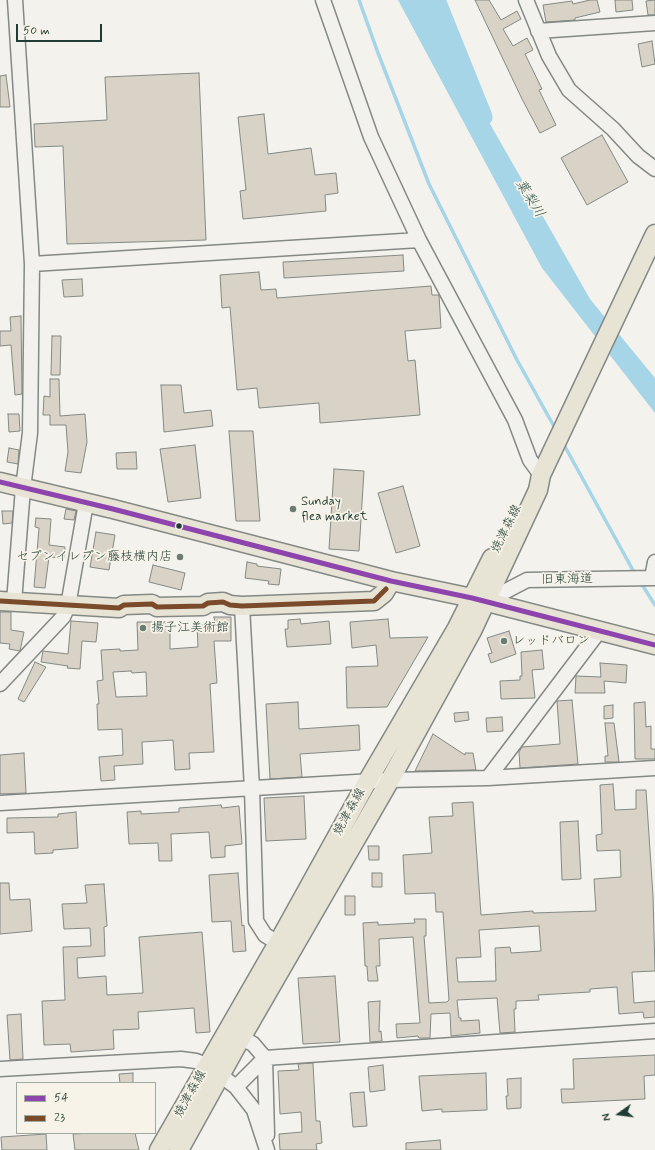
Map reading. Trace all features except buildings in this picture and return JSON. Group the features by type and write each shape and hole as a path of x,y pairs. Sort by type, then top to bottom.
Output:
{"main road":[{"name":"焼津森線","path":"179,1150 214,1070 278,943 367,782 479,600 538,490 540,475 655,234"},
{"path":"0,482 391,581 479,600 655,645"},
{"path":"7,602 119,608 124,605 152,604 157,607 203,606 208,603 223,602 230,605 242,606 374,601 384,593 391,581"},
{"name":"焼津森線","path":"159,1150 214,1070 242,1038 390,780 472,631 479,600"}],"street":[{"path":"7,602 30,433 32,264 16,0"},
{"path":"324,0 371,137 419,240 514,420 530,460 540,475"},
{"path":"526,0 549,56 569,90 613,129 638,156 655,169"},
{"path":"538,31 655,23"},
{"path":"32,264 419,240"},
{"path":"0,684 63,617 68,606 86,503"},
{"path":"651,578 655,562"},
{"name":"旧東海道","path":"479,600 527,580 651,578"},
{"path":"242,606 252,789 256,921 265,935 278,943"},
{"path":"488,778 600,630"},
{"path":"0,803 390,780 488,778 655,768"},
{"path":"236,1087 265,1058 655,1031"},
{"path":"242,1038 253,1044 265,1058 267,1150"},
{"path":"0,1069 182,1059 214,1070 236,1087 254,1110 267,1150"}],"water":[{"path":"398,0 428,0 437,31 590,299 655,378 655,413 542,268"}],"waterway":[{"path":"359,0 429,184 517,360 556,430"},
{"name":"葉梨川","path":"435,0 482,117"},
{"path":"563,443 635,574"},
{"path":"641,583 655,605"}],"transit line":[{"name":"54","path":"0,482 113,509 391,581 472,598 655,645"},
{"name":"23","path":"0,601 119,608 124,605 152,604 157,607 203,606 208,603 223,602 230,605 242,606 374,601 386,589"}],"place":[{"name":"Sunday flea market","path":"293,509"},
{"name":"セブンイレブン藤枝横内店","path":"180,557"},
{"name":"揚子江美術館","path":"143,628"},
{"name":"レッドバロン","path":"504,641"}]}
